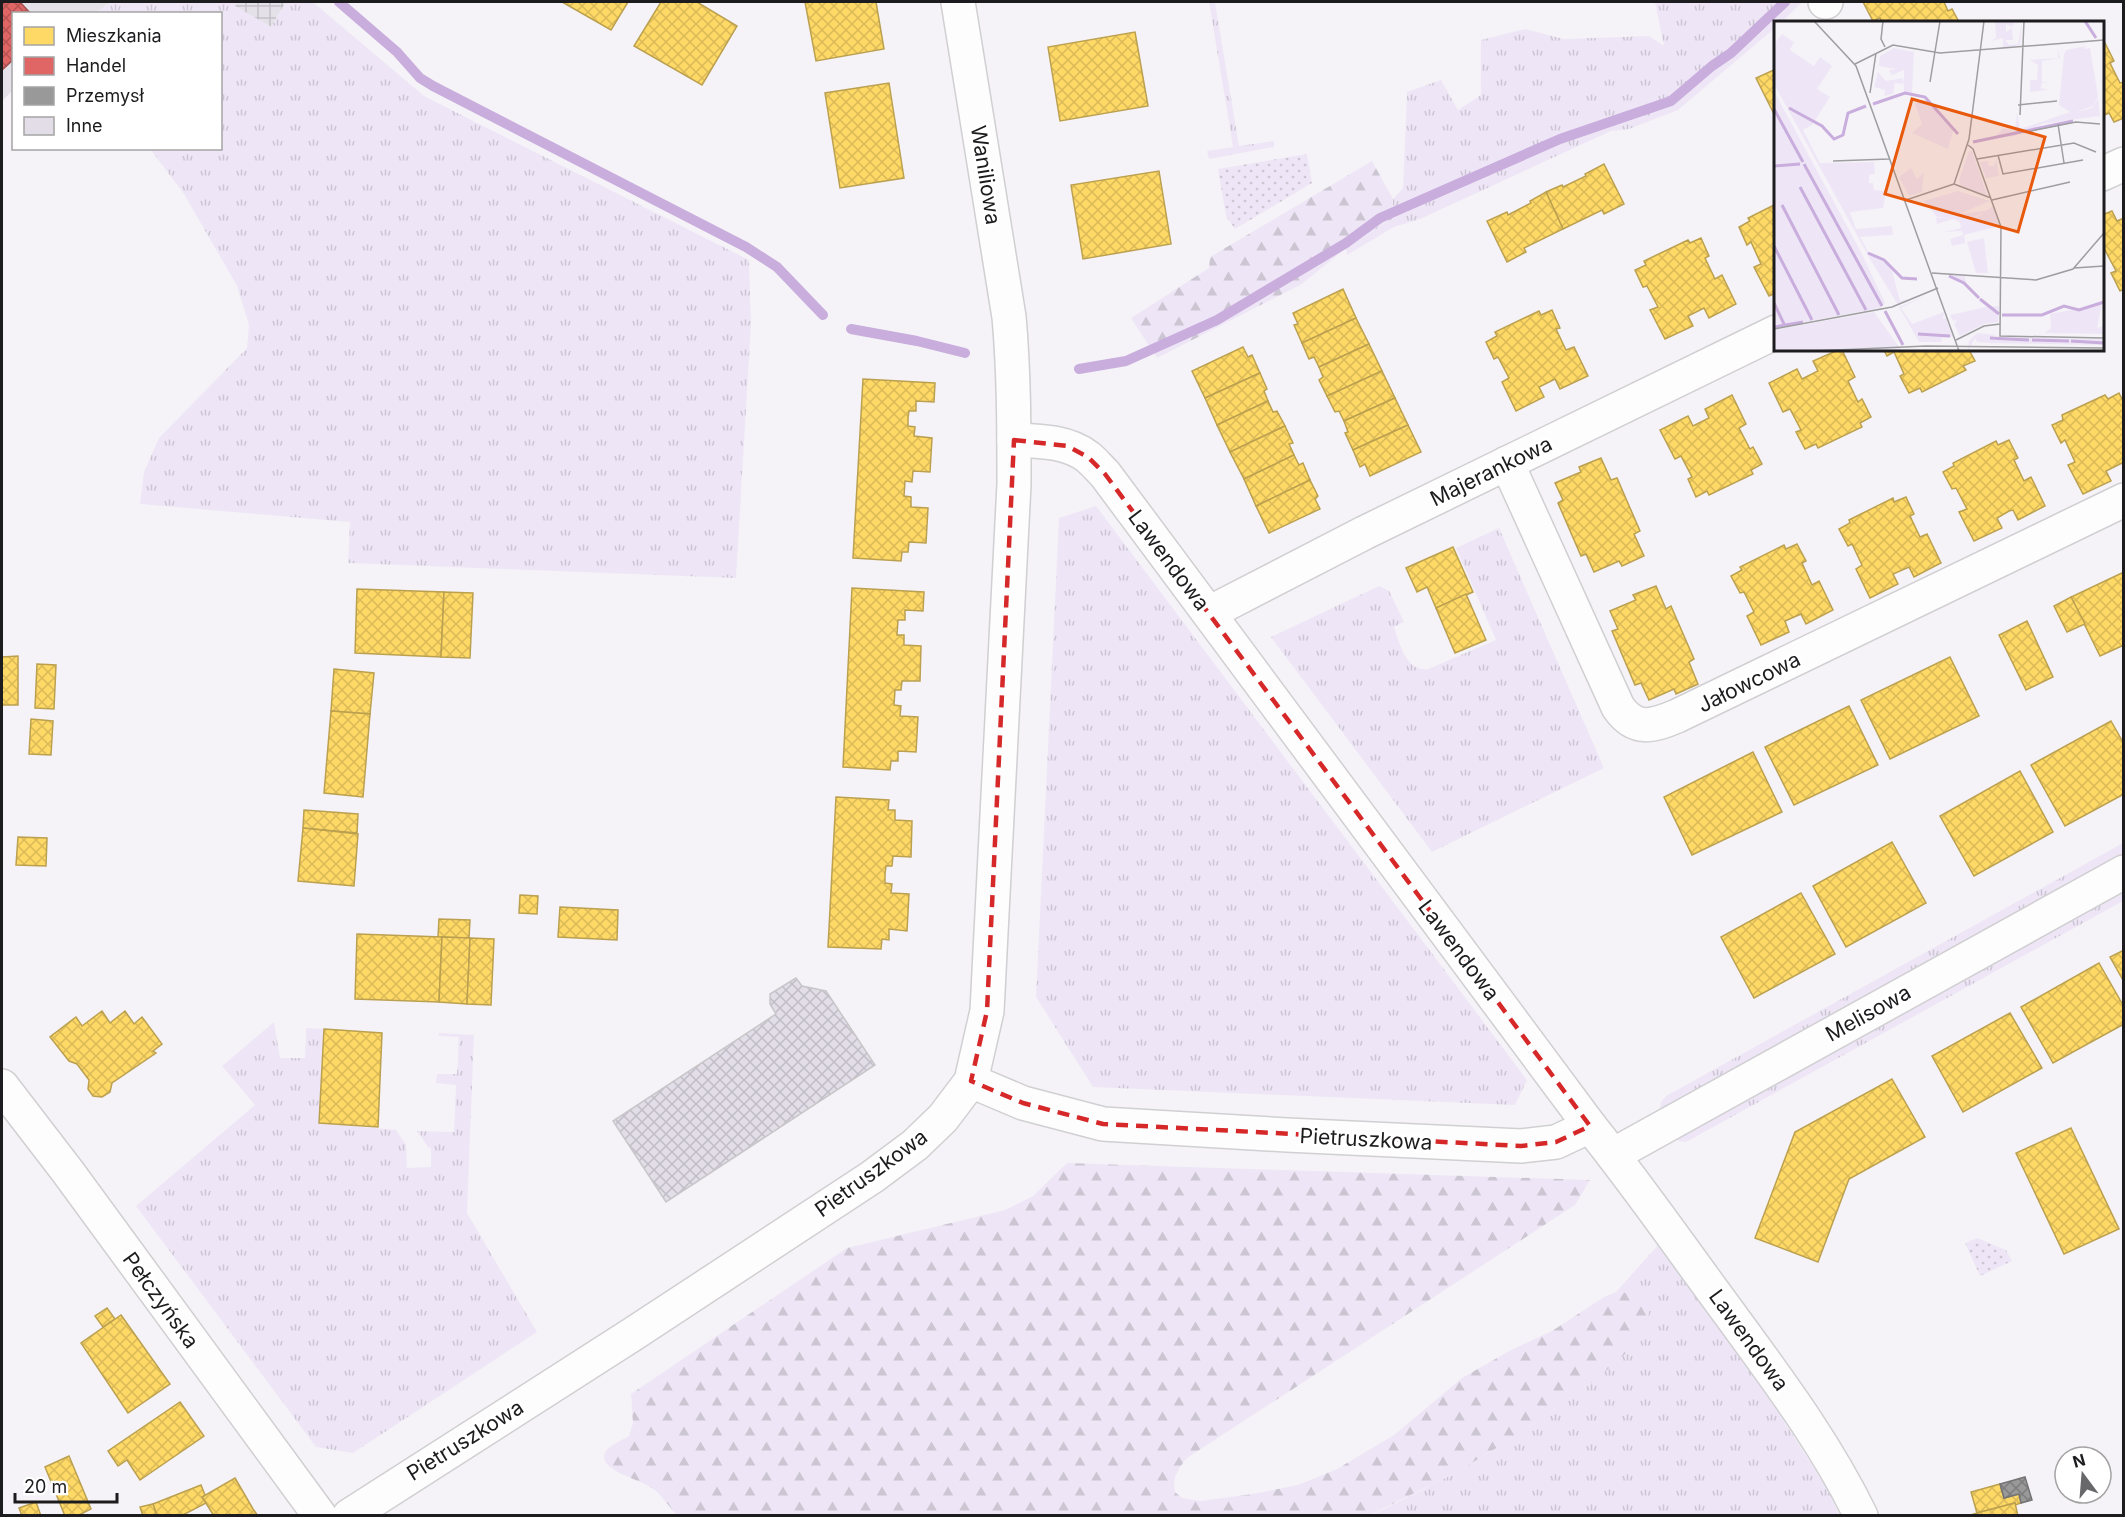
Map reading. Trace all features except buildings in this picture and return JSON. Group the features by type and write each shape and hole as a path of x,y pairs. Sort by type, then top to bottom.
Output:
{"street":[{"name":"Waniliowa","path":"958,2 1002,272 1012,349 1014,440 1014,484 987,1011 971,1081"},
{"path":"2104,174 2124,164"},
{"name":"Majerankowa","path":"1209,613 1507,463 1774,333"},
{"name":"Lawendowa","path":"1014,440 1042,441 1067,446 1088,457 1105,474 1613,1155 1797,1406 1840,1474 1861,1515"},
{"name":"Jałowcowa","path":"1507,463 1618,707 1625,718 1635,724 1645,725 1661,723 1677,716 2124,500"},
{"name":"Melisowa","path":"1613,1155 2124,872"},
{"name":"Pietruszkowa","path":"349,1515 643,1328 872,1177 929,1132 943,1118 971,1081 1023,1103 1102,1124 1521,1146 1556,1142 1590,1126"},
{"name":"Pełczyńska","path":"2,1086 68,1172 320,1515"}],"highlighted area":[{"path":"1014,440 1067,446 1088,457 1105,474 1590,1126 1556,1142 1521,1146 1103,1124 1023,1103 971,1081 987,1011"}],"shaded area":[{"path":"2,2 110,2 98,12 12,12 12,91 2,101"},
{"path":"237,2 286,2 271,27 234,6"}],"green space":[{"path":"110,2 237,2 235,6 271,27 286,2 313,2 424,96 749,260 751,324 736,578 348,563 350,522 140,504 144,472 159,438 247,348 249,325 237,286 184,194 151,150 222,150 222,12 97,12"},
{"path":"1209,2 1215,2 1239,146 1274,141 1274,147 1209,159 1207,151 1233,147"},
{"path":"1655,2 1802,2 1783,21 1774,21 1774,29 1678,110 1629,129 1611,131 1420,219 1394,227 1347,255 1346,248 1392,219 1393,199 1403,188 1407,92 1441,80 1458,110 1481,95 1481,40 1525,29 1564,39 1649,36 1664,46"},
{"path":"1307,154 1312,183 1235,229 1226,216 1218,169"},
{"path":"1372,161 1393,199 1392,219 1346,248 1302,284 1157,358 1131,318 1209,268 1210,257"},
{"path":"1096,506 1527,1080 1515,1105 1093,1087 1036,997 1059,518"},
{"path":"1499,528 1604,768 1432,852 1271,637 1379,586 1389,591 1404,622 1394,627 1405,656 1409,662 1420,669 1428,669 1496,640 1456,548"},
{"path":"2123,843 2123,854 1660,1110 1661,1102 1666,1096"},
{"path":"2123,890 2123,901 1686,1142 1674,1137"},
{"path":"274,1022 280,1058 305,1058 306,1028 324,1029 319,1123 396,1130 406,1145 407,1168 431,1167 431,1148 417,1131 454,1132 456,1085 436,1083 437,1074 457,1074 459,1037 439,1036 439,1033 474,1035 467,1213 537,1332 353,1453 316,1447 136,1206 255,1105 222,1066"},
{"path":"1067,1163 1590,1180 1575,1205 1187,1458 1178,1470 1174,1482 1175,1492 1182,1498 1200,1501 1253,1494 1298,1485 1337,1469 1394,1435 1462,1378 1511,1350 1552,1331 1604,1297 1616,1292 1628,1293 1641,1300 1649,1311 1648,1324 1635,1345 1598,1378 1521,1433 1457,1472 1370,1515 677,1515 652,1488 616,1471 605,1462 604,1456 607,1450 629,1436 633,1423 631,1394 847,1248 1005,1210 1033,1196"},
{"path":"1977,1238 2006,1250 2012,1261 1980,1276 1965,1243"},
{"path":"1659,1244 1755,1376 1828,1490 1839,1515 1370,1516 1457,1472 1521,1433 1598,1378 1628,1293 1616,1292"}],"waterway":[{"path":"339,2 397,52 420,78 746,247 777,267 823,315"},
{"path":"1079,369 1126,361 1217,320 1346,243 1380,218 1560,139 1671,101 1731,53 1785,2"},
{"path":"851,329 917,341 965,353"}]}
